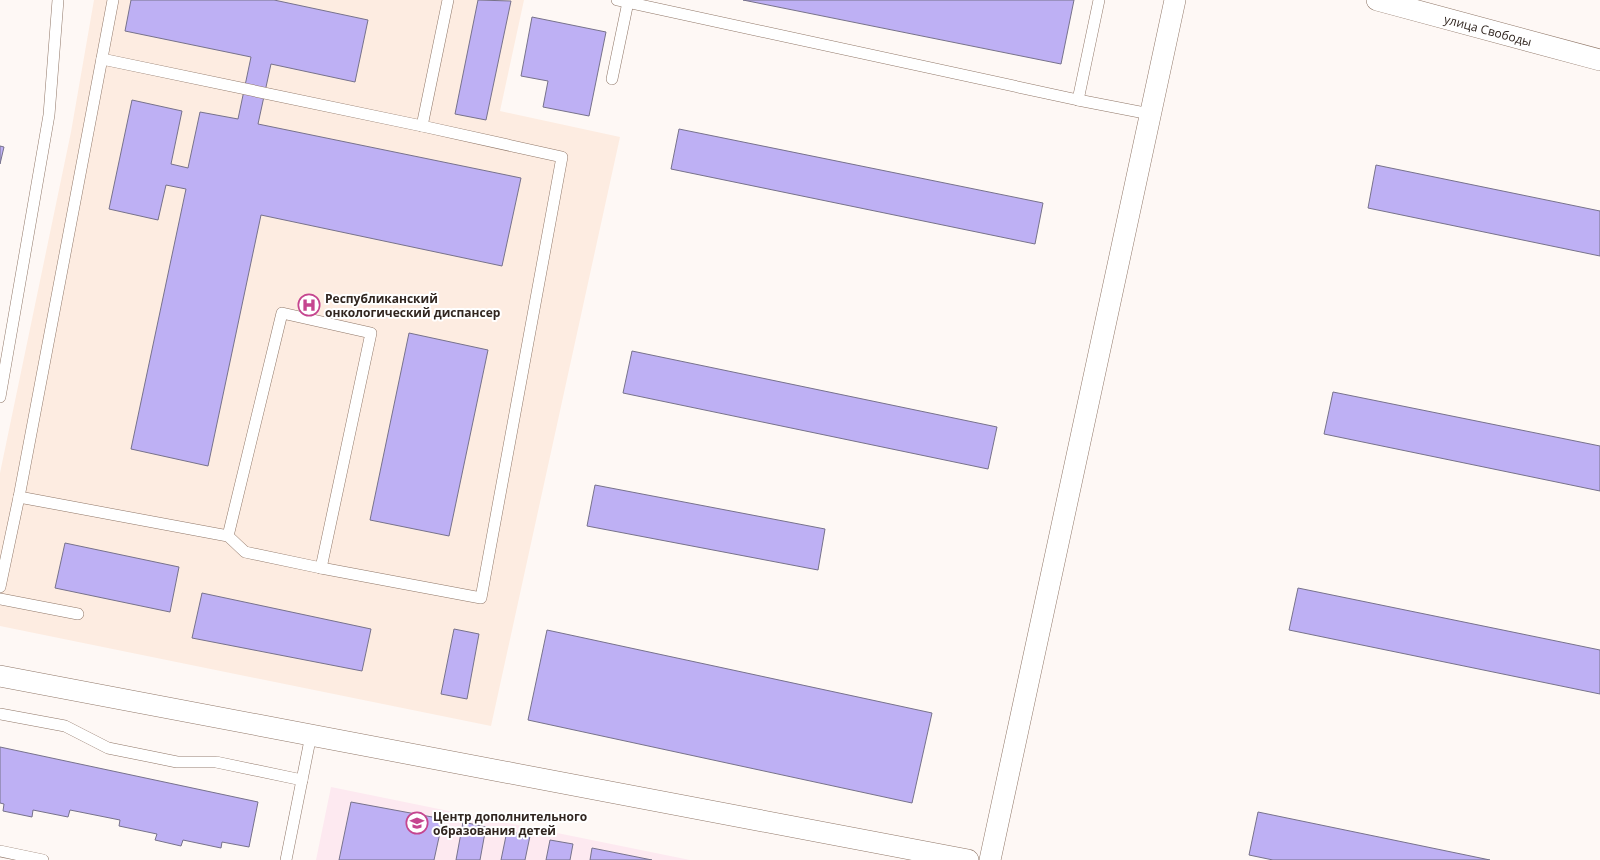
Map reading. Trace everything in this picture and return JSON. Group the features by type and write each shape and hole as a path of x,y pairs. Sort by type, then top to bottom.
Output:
{"street":[{"path":"990,860 1175,0"},
{"name":"улица Свободы","path":"1377,0 1407,4 1600,60"},
{"path":"0,676 968,860"}],"lane":[{"path":"0,397 49,115 58,0"},
{"path":"0,587 19,497 113,0"},
{"path":"422,126 448,0"},
{"path":"1078,100 1099,0"},
{"path":"612,79 622,1 1150,114"},
{"path":"19,497 228,536 245,552 481,598 562,157 102,58"},
{"path":"228,536 282,313 372,333 321,568"},
{"path":"0,599 78,614"},
{"path":"0,714 65,726 108,748 177,762 216,762 302,780"},
{"path":"286,860 311,735"},
{"path":"0,852 43,860"}],"shaded area":[{"name":"Республиканский онкологический диспансер","path":"94,0 524,0 500,111 620,137 491,726 0,626 0,473 71,132"},
{"name":"Центр дополнительного образования детей","path":"331,787 690,860 316,860"}],"building":[{"name":"Республиканский онкологический диспансер","path":"131,0 274,0 368,20 355,82 271,64 258,124 521,178 502,266 261,215 208,466 131,449 186,189 166,185 158,220 109,209 132,100 182,111 171,164 188,168 200,112 238,119 251,57 125,31"},
{"path":"478,0 511,1 486,120 455,114"},
{"path":"743,0 1074,0 1061,64"},
{"path":"532,17 606,32 589,116 543,107 548,81 521,76"},
{"path":"679,129 1043,203 1035,244 671,169"},
{"path":"0,146 4,147 0,164"},
{"path":"1376,165 1600,211 1600,256 1368,208"},
{"path":"409,333 488,350 449,536 370,520"},
{"path":"632,351 997,427 988,469 623,393"},
{"path":"1333,392 1600,446 1600,491 1324,434"},
{"path":"595,485 825,529 818,570 587,526"},
{"path":"65,543 179,567 170,612 55,588"},
{"path":"1298,588 1600,650 1600,694 1289,630"},
{"path":"202,593 371,629 362,671 192,638"},
{"path":"454,629 479,634 467,699 441,694"},
{"path":"547,630 932,713 912,803 528,720"},
{"path":"0,747 258,802 249,847 222,842 221,848 183,840 181,846 155,840 157,834 119,826 120,820 70,810 68,817 33,810 32,817 3,811 4,804 0,803"},
{"path":"351,802 443,819 434,860 339,860"},
{"path":"1258,812 1490,860 1273,860 1249,855"},
{"path":"463,822 486,827 480,860 456,860"},
{"path":"507,831 530,836 525,860 501,860"},
{"path":"550,840 573,844 570,860 546,860"},
{"path":"592,848 652,860 590,860"}],"place":[{"name":"Республиканский онкологический диспансер","path":"309,305"},
{"name":"Центр дополнительного образования детей","path":"417,823"}]}
